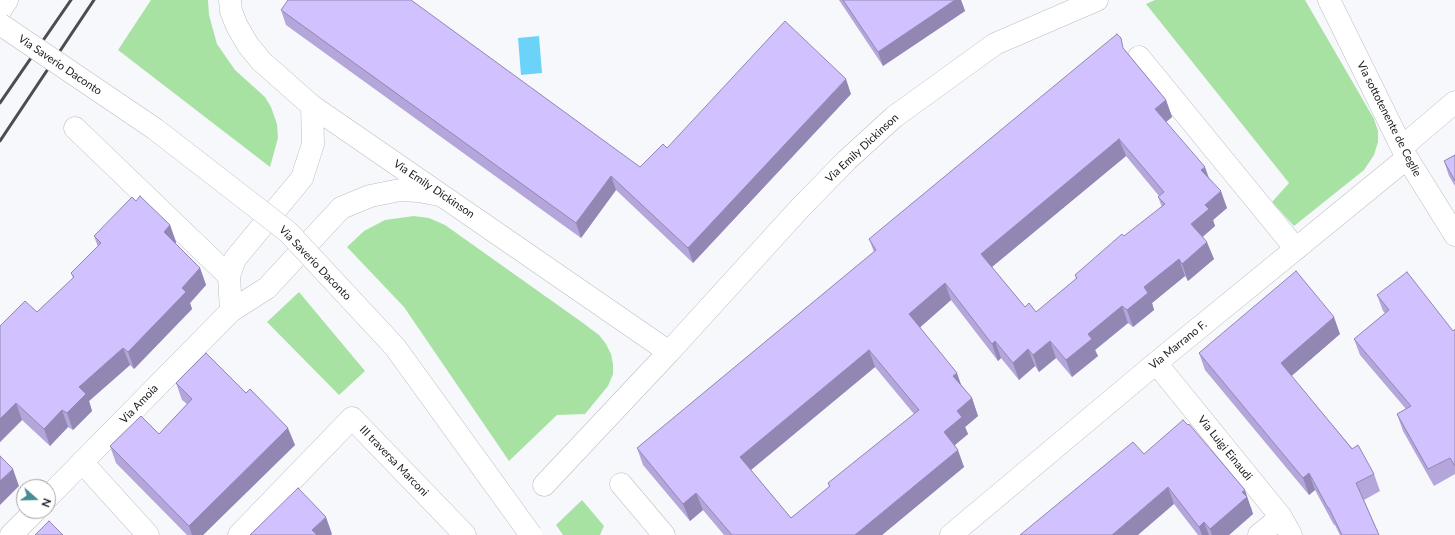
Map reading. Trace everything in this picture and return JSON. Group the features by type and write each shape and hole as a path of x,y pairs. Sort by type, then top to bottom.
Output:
{"street":[{"path":"0,11 7,0"},
{"name":"Via Emily Dickinson","path":"230,0 231,11 237,26 248,45 261,61 312,106 446,197 668,352"},
{"name":"Via Emily Dickinson","path":"544,484 801,207 847,160 894,117 995,44 1097,0"},
{"name":"Via sottotenente de Ceglie","path":"1329,0 1405,152 1455,235"},
{"name":"Via Saverio Daconto","path":"0,24 155,129 288,232 395,347 531,535"},
{"path":"1139,57 1296,248"},
{"name":"Via Marrano F.","path":"951,535 1296,248 1405,152 1455,102"},
{"path":"231,311 229,276 235,259 302,178 313,144 312,106"},
{"path":"76,128 229,276"},
{"name":"Via Amoia","path":"56,489 231,311 267,288 341,208 370,196 400,190 419,191 446,197"},
{"name":"Via Luigi Einaudi","path":"1156,363 1286,526"},
{"name":"III traversa Marconi","path":"239,535 352,418 465,535"},
{"path":"82,462 148,535"},
{"path":"621,484 664,535"},
{"path":"11,535 27,519"},
{"path":"1260,535 1286,526"}],"green space":[{"path":"151,0 208,0 209,15 217,44 235,70 265,97 271,107 277,124 278,138 270,167 118,50"},
{"path":"1155,0 1305,0 1374,119 1378,131 1378,142 1374,155 1364,170 1294,226 1272,202 1289,183 1146,4"},
{"path":"414,216 429,218 445,225 599,335 611,354 613,374 608,386 585,414 557,415 509,461 404,307 347,247 364,231 385,220"},
{"path":"299,292 365,371 339,395 267,322"},
{"path":"582,500 604,526 600,535 563,535 556,525"}],"water":[{"path":"539,36 542,73 521,75 518,38"}],"building":[{"path":"288,0 411,0 640,167 663,144 667,148 785,21 846,79 688,248 611,176 576,223 281,10"},
{"path":"843,0 955,0 878,52"},
{"path":"1117,34 1121,38 1123,48 1166,100 1155,109 1205,167 1201,170 1221,191 1205,205 1209,209 1191,224 1207,242 1182,264 1179,259 1144,287 1148,293 1127,310 1122,306 1088,334 1092,339 1066,360 1050,341 1033,355 1028,349 1013,363 995,341 992,344 945,283 909,314 957,373 953,376 972,398 957,411 962,417 944,432 958,450 855,535 732,535 696,493 683,504 637,448 876,250 869,239","holes":["1119,139 1164,192 1158,197 1165,204 1124,236 1122,234 1075,275 1077,278 1036,312 1029,303 1025,307 981,254","869,350 919,410 828,483 830,486 791,518 740,457"]},
{"path":"1455,155 1455,181 1444,161"},
{"path":"140,196 170,225 164,232 200,268 182,288 186,292 128,352 123,348 79,387 86,394 67,413 62,410 44,429 16,403 0,419 0,326 25,301 37,312 74,277 71,273 101,243 94,236 132,197 136,201"},
{"path":"1296,271 1334,317 1281,363 1352,449 1358,445 1374,474 1356,483 1379,535 1342,535 1329,508 1309,473 1303,478 1199,353"},
{"path":"1407,272 1453,331 1455,329 1455,466 1450,458 1428,469 1397,414 1411,406 1354,339 1389,310 1377,295"},
{"path":"206,353 246,393 250,389 288,428 189,526 110,446 141,416 159,434 192,399 176,383"},
{"path":"1183,420 1188,425 1189,424 1245,490 1242,492 1247,497 1210,529 1204,522 1199,527 1168,487 1112,535 1020,535 1133,442 1144,454"},
{"path":"0,456 13,469 0,481"},
{"path":"298,488 326,517 312,530 317,535 250,535"},
{"path":"49,521 63,535 35,535"}],"railway":[{"path":"0,103 71,0"},
{"path":"0,141 94,0"}]}
